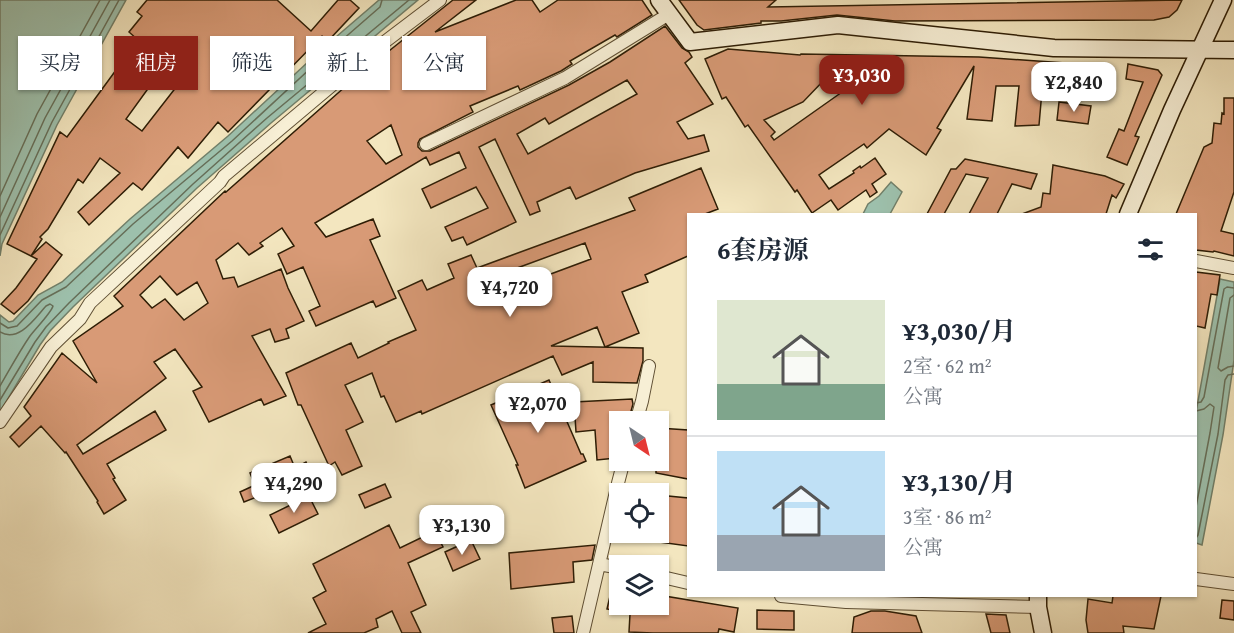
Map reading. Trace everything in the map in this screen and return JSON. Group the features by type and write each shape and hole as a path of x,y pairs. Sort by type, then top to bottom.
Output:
{"street":[{"path":"0,422 51,347 80,319 90,303 224,176 374,50 440,0"},
{"path":"659,0 690,42 838,25 1054,48 1234,50"},
{"path":"1128,213 1223,0"},
{"path":"426,144 566,78 669,14"},
{"path":"1197,261 1234,268"},
{"path":"639,411 649,366"},
{"path":"583,633 621,471"},
{"path":"599,564 609,566"},
{"path":"669,579 687,583"},
{"path":"1197,579 1234,584"},
{"path":"792,597 846,602 1038,601 1044,633"}],"water":[{"path":"0,0 126,0 102,43 102,36 18,36 18,90 76,90 57,125 2,244 0,256"},
{"path":"379,0 418,0 375,36 337,36"},
{"path":"306,64 306,90 310,90 197,188 73,307 40,345 0,412 0,315 9,322 13,321 38,295 62,282 130,219 228,136 278,90 294,90 294,75"},
{"path":"891,182 902,192 891,213 864,213 868,204 879,196"},
{"path":"1220,279 1234,282 1234,360 1223,435 1202,545 1197,543 1197,406"}],"building":[{"path":"147,0 277,0 311,31 338,0 350,0 359,8 333,36 306,36 306,52 294,65 294,36 210,36 210,90 269,90 228,132 218,122 188,158 178,147 142,190 133,183 89,225 78,212 120,173 100,158 83,183 78,179 48,229 40,237 42,239 31,256 7,244 60,132 67,137 114,73 114,90 147,90 126,119 142,131 174,90 198,90 198,36 134,36 129,32 142,16 137,12"},
{"path":"453,0 476,0 435,32 516,0 532,0 540,12 558,0 642,0 652,15 617,37 615,35 570,61 572,64 561,71 520,90 518,86 470,106 473,112 420,139 418,147 422,151 430,151 569,85 610,62 665,26 682,48 689,52 692,57 685,63 713,104 677,122 688,139 704,135 709,151 635,173 576,199 570,187 537,202 540,211 530,215 495,139 479,147 516,222 467,245 463,237 452,241 445,227 488,208 476,187 431,208 422,189 466,168 459,152 430,165 426,157 315,223 326,237 373,219 380,236 370,240 396,298 376,307 373,301 316,326 309,311 320,306 303,267 287,274 278,254 294,246 282,228 260,243 263,246 249,255 238,243 216,260 223,279 234,277 238,287 281,269 304,321 286,329 289,338 275,342 270,329 252,336 286,396 264,405 261,399 209,422 193,391 202,387 175,349 154,362 166,378 77,445 83,454 155,411 166,430 107,464 126,500 104,514 66,452 41,426 19,447 10,437 31,416 24,407 62,353 97,383 73,341 123,306 114,296 226,192 341,90 390,90 390,50 402,41 402,90 486,90 486,36 408,36","holes":["627,80 637,94 528,154 517,134 545,118 549,124","391,125 402,155 386,164 367,141","160,276 177,295 197,282 208,303 184,320 165,299 152,308 140,295"]},
{"path":"679,0 776,0 768,7 1182,0 1177,10 1169,17 1154,20 895,21 837,15 761,21 761,23 704,30 697,25"},
{"path":"728,49 800,55 979,57 1065,63 1061,91 1042,91 1039,125 1015,126 1019,86 996,86 992,121 967,119 974,66 937,128 941,130 926,155 889,129 867,148 864,144 819,175 829,189 875,158 886,174 872,184 877,192 870,197 866,190 838,210 831,200 812,213 748,125 745,127 726,97 722,99 705,59","holes":["869,73 774,140 771,136 775,132 764,120 803,102 827,77"]},
{"path":"1128,64 1158,70 1162,75 1135,136 1139,137 1127,165 1107,157 1119,129 1124,131 1143,82 1126,79"},
{"path":"1224,98 1234,98 1234,192 1221,231 1234,234 1234,256 1197,250 1197,213 1176,213 1204,147 1212,143 1214,123 1221,124 1222,113 1224,114"},
{"path":"1059,102 1091,106 1088,124 1057,120"},
{"path":"965,159 1037,174 1031,189 1012,184 998,213 970,213 988,178 966,174 945,213 928,213 951,169 956,169"},
{"path":"1053,165 1105,176 1124,184 1116,198 1112,195 1106,213 1025,213 1041,207 1043,193 1050,194"},
{"path":"701,168 718,209 708,213 687,213 687,256 645,275 648,282 622,292 639,333 605,347 597,327 551,346 643,348 643,361 637,383 593,382 593,362 562,375 553,356 422,414 421,411 396,422 384,396 381,397 372,373 345,385 363,422 346,430 362,466 342,475 335,462 329,466 301,405 298,405 286,373 351,343 358,358 416,330 398,291 422,280 427,290 454,278 448,264 471,255 477,268 635,210 629,198","holes":["585,243 591,259 489,297 482,281"]},
{"path":"46,242 62,255 28,301 14,314 1,304 37,259 31,256"},
{"path":"1197,272 1220,275 1217,295 1211,294 1205,328 1197,326"},
{"path":"549,380 586,461 525,488 516,465 518,465 491,405"},
{"path":"632,399 631,411 609,411 609,459 597,460 595,430 576,432 574,402"},
{"path":"669,429 687,430 687,479 656,473 656,471 669,471"},
{"path":"290,456 295,468 306,462 310,471 299,476 296,470 256,488 250,473"},
{"path":"385,484 391,497 365,508 359,495"},
{"path":"255,485 259,496 244,502 240,492"},
{"path":"309,496 318,514 279,533 270,515"},
{"path":"669,496 687,498 687,546 666,543 669,543"},
{"path":"389,525 400,548 435,531 443,547 408,563 426,605 411,612 421,633 402,633 392,611 376,619 378,627 364,633 308,633 326,624 313,598 326,591 313,564"},
{"path":"471,540 480,559 453,571 445,552"},
{"path":"595,545 592,560 573,562 574,582 511,589 509,553"},
{"path":"669,597 738,608 734,632 719,629 718,633 629,632 630,615 669,615"},
{"path":"1113,597 1161,597 1154,629 1123,626 1124,633 1088,633 1086,620 1088,599 1112,603"},
{"path":"1222,600 1234,601 1234,620 1220,618"},
{"path":"757,610 794,611 794,630 757,629"},
{"path":"871,611 916,616 922,633 852,633 854,617"},
{"path":"986,614 1006,615 1010,633 991,633"},
{"path":"572,616 574,633 554,633 552,618"}]}
